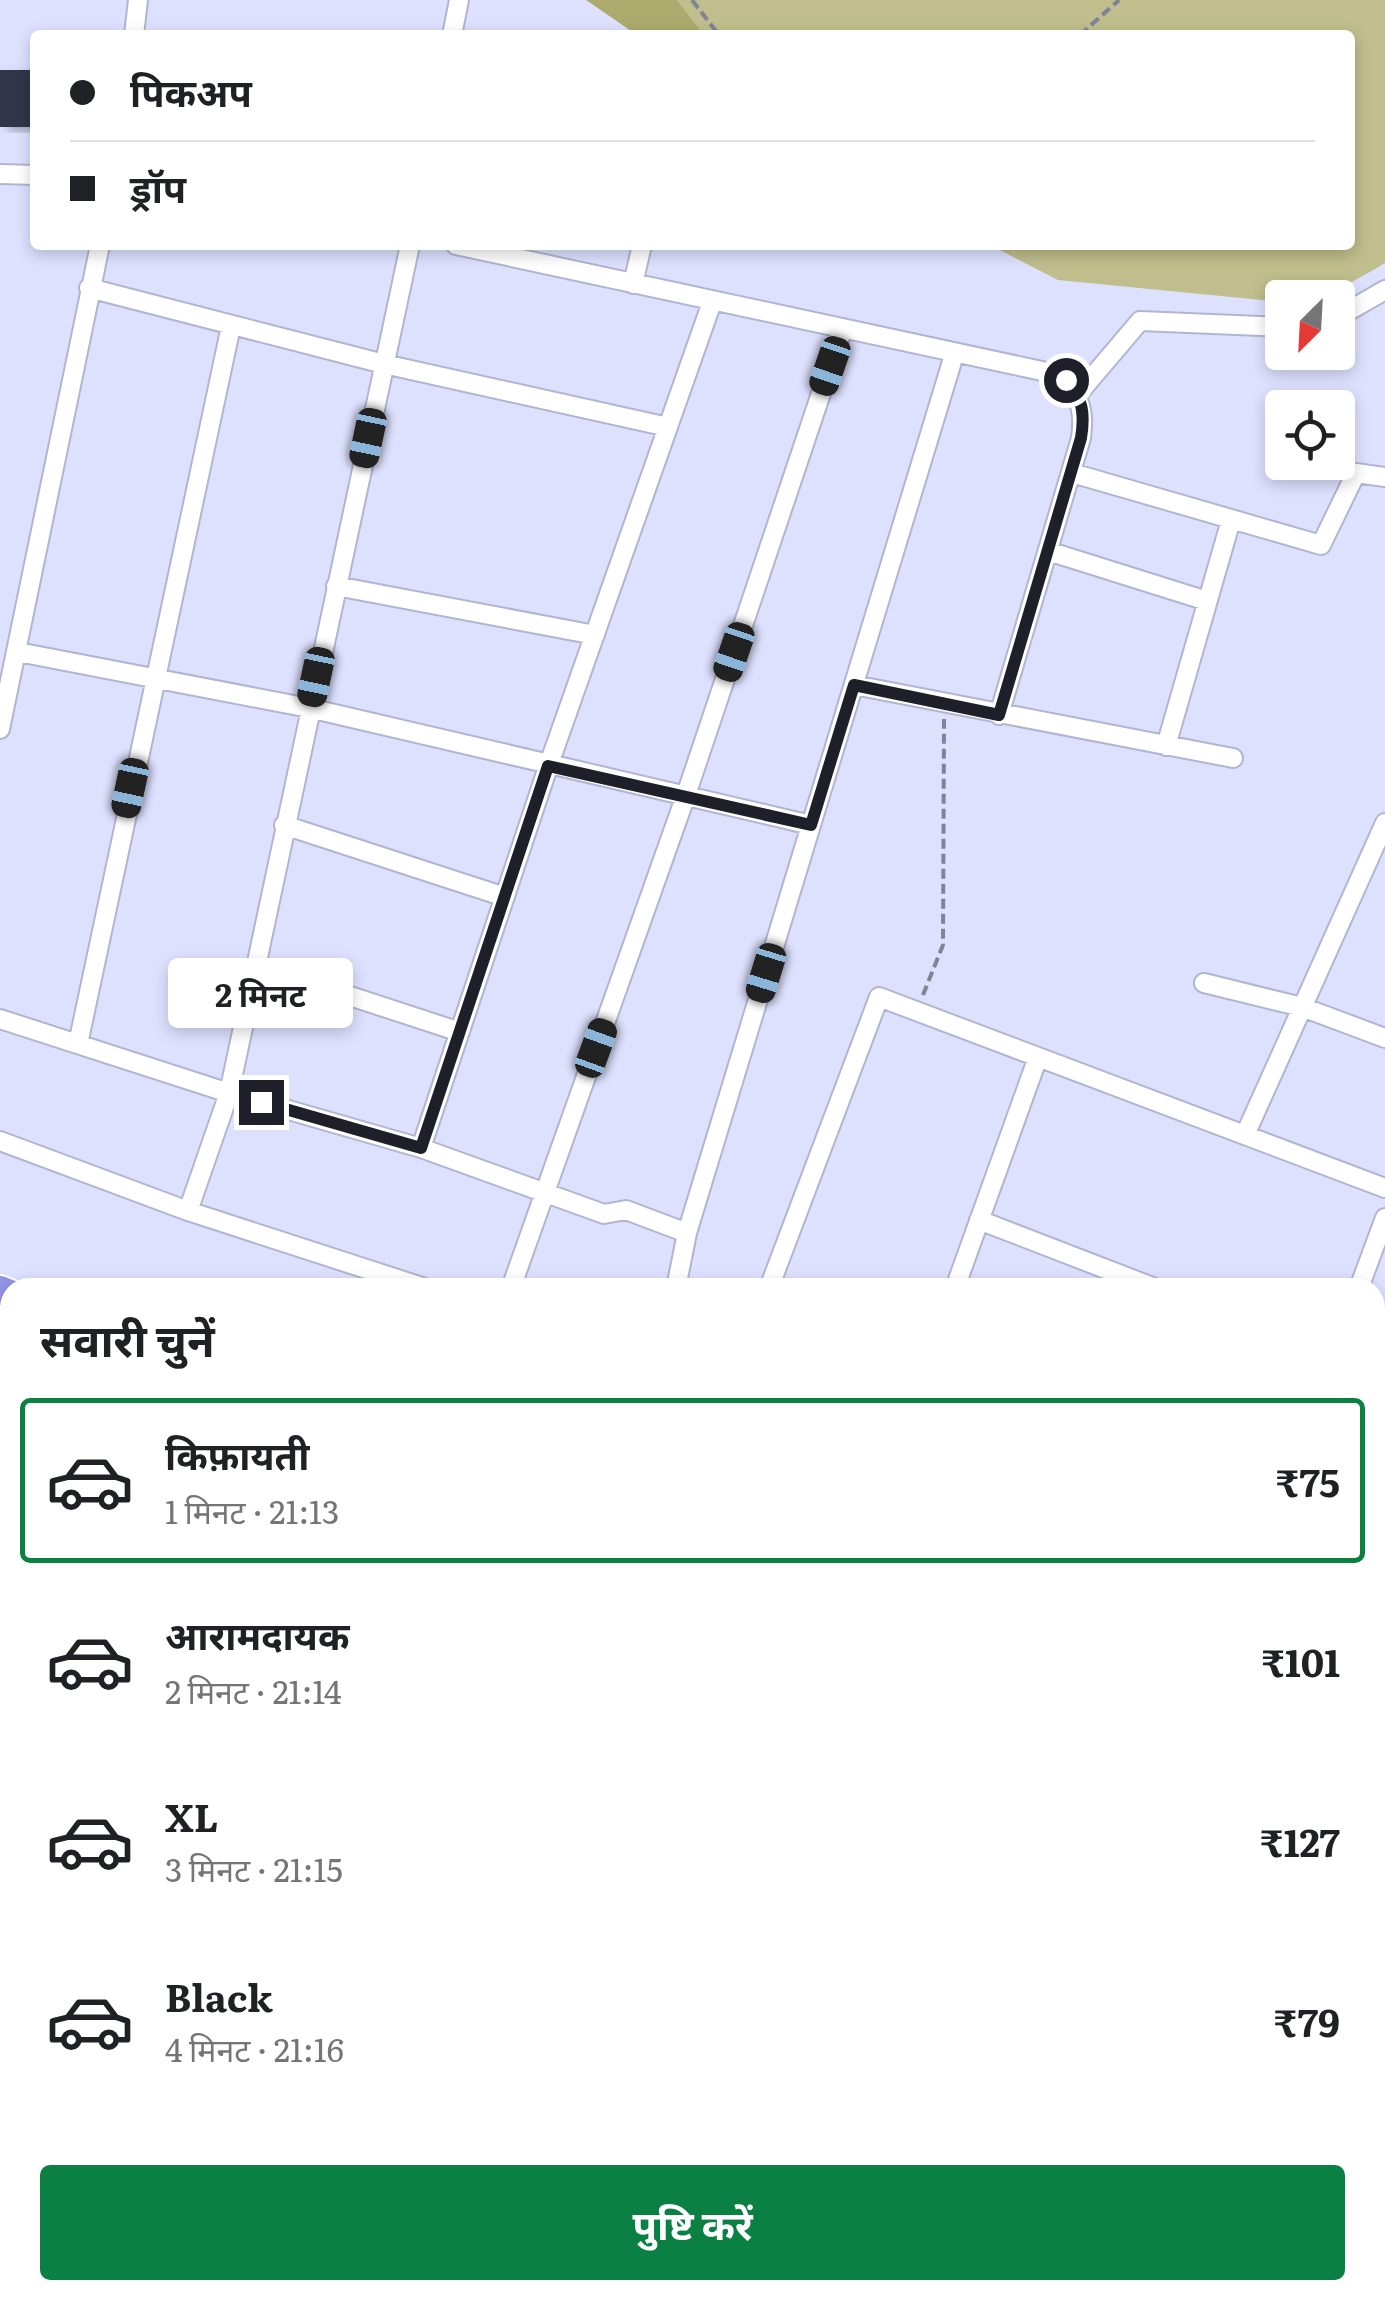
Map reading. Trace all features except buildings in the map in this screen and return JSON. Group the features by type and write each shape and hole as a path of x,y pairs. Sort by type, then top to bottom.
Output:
{"street":[{"path":"135,30 138,0"},
{"path":"453,30 459,0"},
{"path":"0,174 30,175"},
{"path":"0,730 99,250"},
{"path":"188,1211 229,1093 409,250"},
{"path":"479,250 1066,380 1078,394 1084,414 1072,472 999,715"},
{"path":"634,284 641,250"},
{"path":"89,288 384,364 668,427"},
{"path":"1355,307 1385,290"},
{"path":"421,1148 548,766 712,302"},
{"path":"1078,394 1140,321 1265,326"},
{"path":"78,1044 152,678 230,326"},
{"path":"515,1278 686,796 842,330"},
{"path":"678,1278 687,1232 954,354"},
{"path":"1072,472 1321,545 1356,473 1385,476"},
{"path":"1166,746 1230,520"},
{"path":"1048,550 1207,601"},
{"path":"336,586 594,635"},
{"path":"18,652 309,708 811,825"},
{"path":"854,685 1233,758"},
{"path":"1245,1135 1385,823"},
{"path":"284,825 504,898"},
{"path":"256,965 460,1032"},
{"path":"1204,983 1302,1007 1385,1038"},
{"path":"773,1278 880,997 1385,1188"},
{"path":"0,1019 229,1093 421,1148 604,1214 626,1210 687,1232"},
{"path":"959,1278 1038,1057"},
{"path":"0,1141 188,1211 395,1278"},
{"path":"1363,1278 1385,1218"},
{"path":"979,1220 1129,1278"}],"path":[{"path":"692,0 715,30"},
{"path":"1086,30 1120,0"},
{"path":"917,1011 943,945 944,704"}],"shaded area":[{"path":"586,0 677,0 700,30 630,30"},
{"path":"677,0 1385,0 1385,263 1355,280 1265,280 1265,300 1058,280 1000,250 1355,250 1355,30 700,30"}],"route":[{"path":"261,1102 421,1148 548,766 811,825 854,685 999,715 1081,438 1084,414 1078,394 1066,380"}]}
